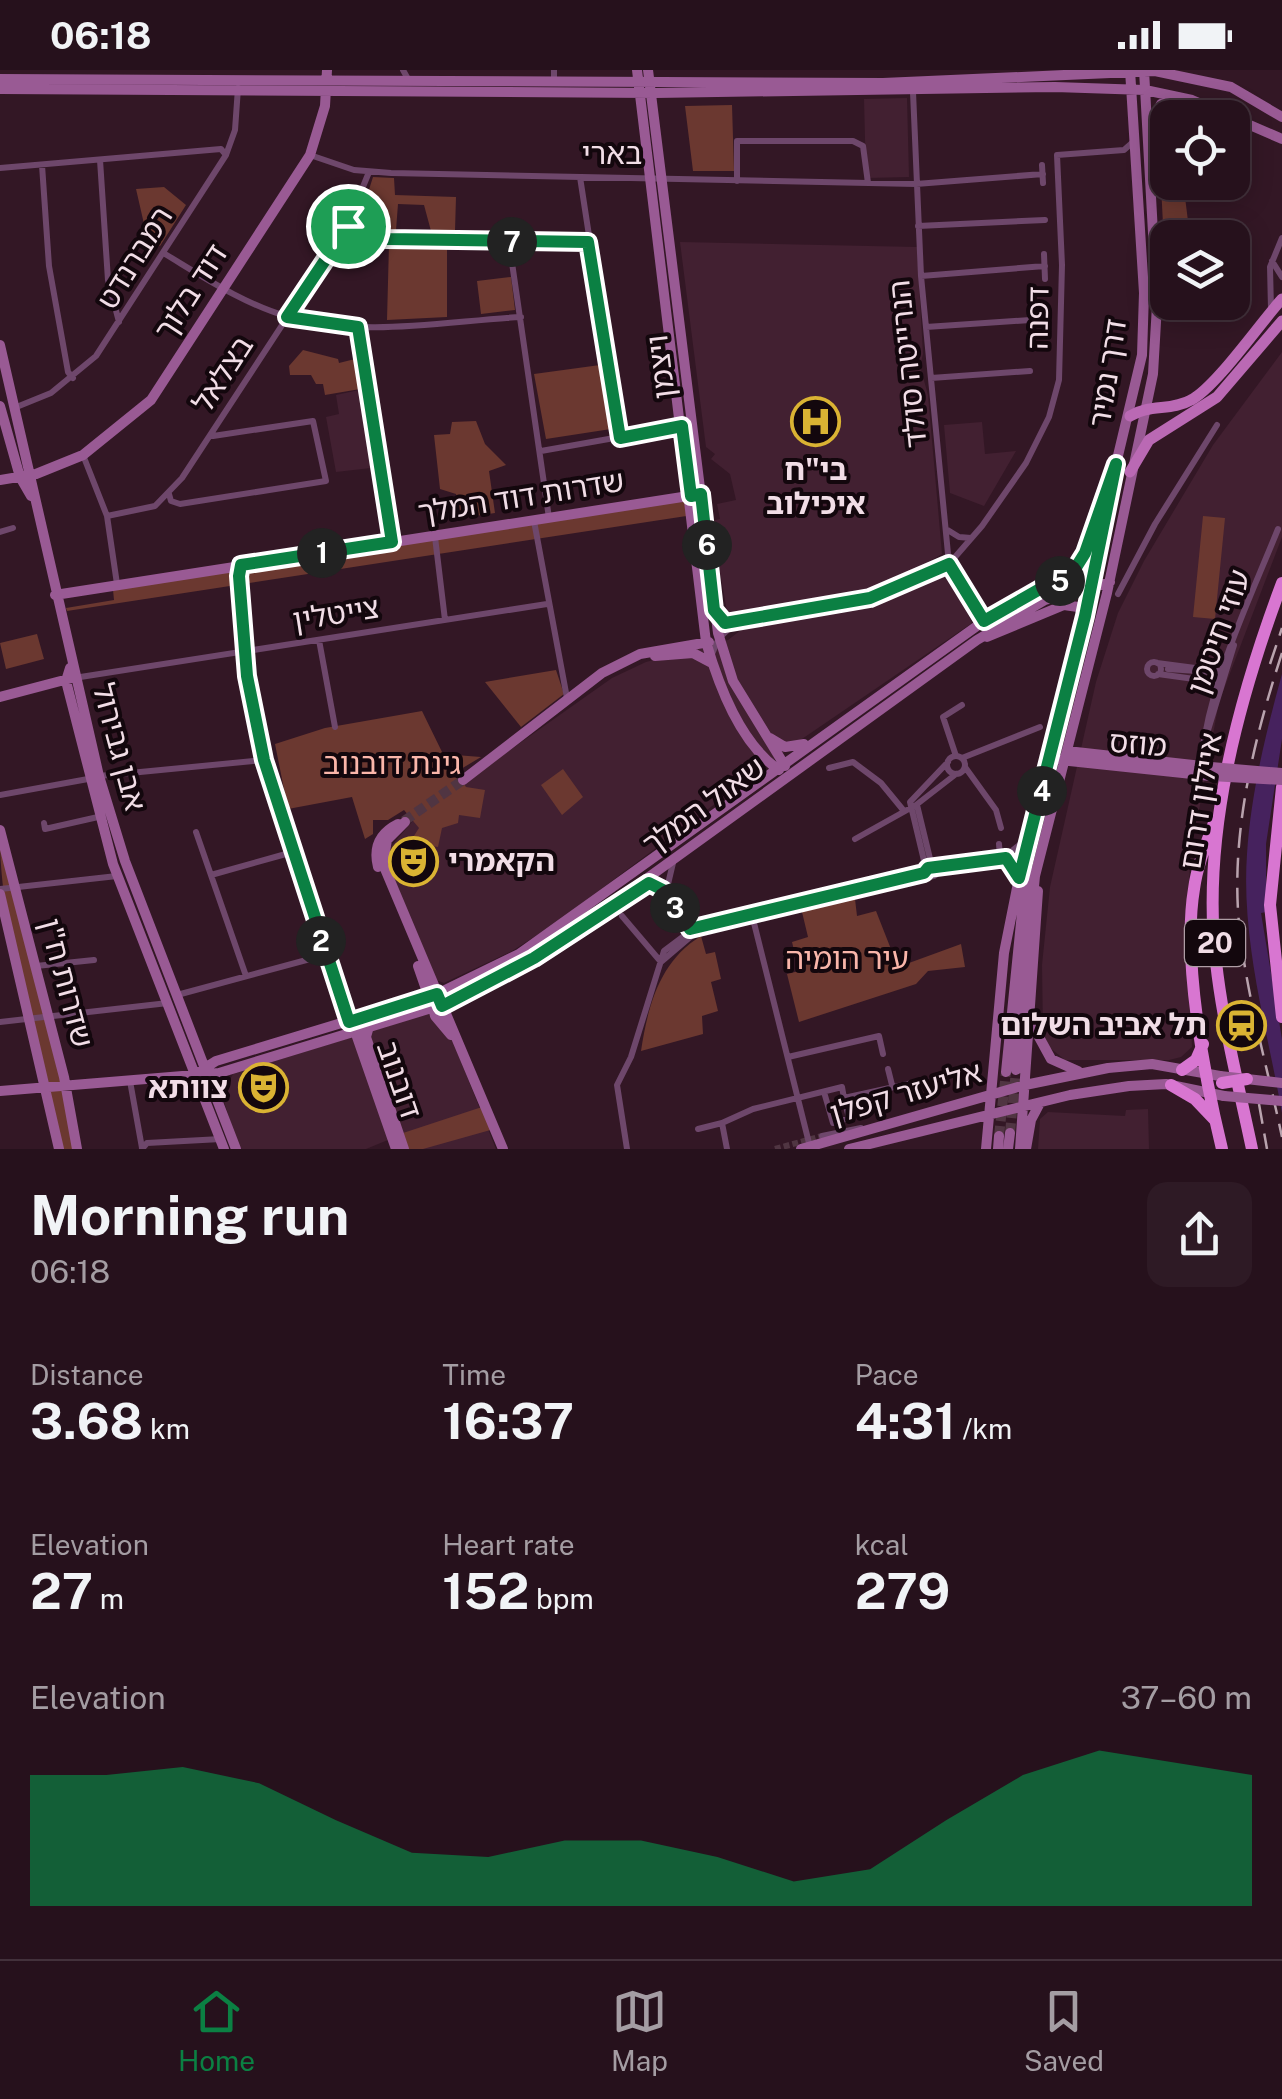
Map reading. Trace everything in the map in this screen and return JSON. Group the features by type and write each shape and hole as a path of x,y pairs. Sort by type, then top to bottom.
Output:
{"highway":[{"name":"איילון דרום","path":"1252,1149 1216,961 1213,883 1225,792 1246,693 1282,583"},
{"name":"20","path":"1282,784 1270,905 1282,1017"},
{"path":"1222,1149 1216,1122 1217,1084 1203,1041 1193,944 1194,890 1225,792"},
{"path":"1182,1070 1196,1060 1203,1041"},
{"path":"1217,1084 1247,1079"},
{"path":"1171,1085 1200,1104 1216,1122"}],"main road":[{"path":"1130,416 1144,409 1180,406 1204,392 1282,299"},
{"path":"1130,472 1149,440 1217,397 1282,321"}],"street":[{"path":"0,89 238,88 390,74 554,75 644,82 1130,70 1200,77"},
{"name":"דרך נמיר","path":"984,621 1075,569 1085,553 1130,416 1140,370 1144,305 1130,70"},
{"name":"דרך נמיר","path":"1035,876 1110,582 1153,374 1157,304 1144,70"},
{"path":"0,78 92,74 644,82 913,92 1055,87 1145,90 1178,96 1280,134 1282,117 1241,91 1184,70"},
{"name":"דוד בלוך","path":"22,475 83,455 151,400 310,155 327,79"},
{"name":"ויצמן","path":"644,82 682,426 716,622 712,662 742,727 781,766"},
{"name":"רמברנדט","path":"13,408 51,393 73,378 119,323 226,155 235,130 238,88"},
{"name":"הנרייטה סולד","path":"913,92 921,276 949,564 984,621"},
{"path":"1148,139 1158,109 1178,96"},
{"path":"737,181 737,141 853,141 863,146 868,183"},
{"name":"דפנה","path":"736,622 870,598 949,564 972,538 1028,460 1059,380 1062,265 1057,154 1124,150 1133,142"},
{"path":"0,168 221,150 226,155"},
{"name":"בארי","path":"310,155 369,172 916,184 1042,169 1043,183"},
{"path":"100,160 108,280 119,323"},
{"path":"42,165 54,300 68,372 73,378"},
{"name":"בצלאל","path":"169,494 348,226 369,172"},
{"name":"ויצמן","path":"655,176 713,642 788,776"},
{"path":"580,177 620,438"},
{"path":"918,226 1045,220"},
{"path":"348,226 380,238 588,242"},
{"path":"1270,311 1272,260 1282,238"},
{"path":"509,242 549,518"},
{"path":"164,254 222,288 287,317 358,327 522,317"},
{"path":"1044,254 1045,279"},
{"path":"1272,260 1282,277"},
{"path":"921,276 1045,266"},
{"path":"926,326 1044,315 1047,332"},
{"path":"358,327 392,542"},
{"name":"אבן גבירול","path":"0,345 22,475"},
{"path":"930,378 1030,371"},
{"name":"אבן גבירול","path":"0,406 29,491 94,778 172,999"},
{"path":"106,516 156,506 169,494 171,501 180,504 326,480 313,421 211,436"},
{"path":"1118,594 1218,425"},
{"path":"541,451 682,426"},
{"path":"83,455 106,516 117,584"},
{"path":"1035,876 1011,1071 1028,854 1085,616 1116,464"},
{"path":"0,477 22,475"},
{"name":"שדרות דוד המלך","path":"55,595 696,495"},
{"path":"534,520 558,663 572,691"},
{"path":"0,532 13,528"},
{"path":"946,528 958,537 972,538"},
{"name":"עוזי חיטמן","path":"1204,767 1218,678 1280,529"},
{"path":"434,536 446,620"},
{"name":"דובנוב","path":"241,565 246,651 264,760 349,1022 366,1037 404,1149"},
{"name":"שאול המלך","path":"205,1071 236,1069 438,1007 534,958 977,640 1045,600 1110,582"},
{"name":"צייטלין","path":"69,678 547,604"},
{"path":"977,640 1064,605 1078,608 1085,616"},
{"path":"714,610 721,620 736,622"},
{"name":"שאול המלך","path":"205,1071 437,994 485,972 568,921 984,621"},
{"path":"572,691 644,658 713,642 736,622"},
{"path":"319,640 335,726"},
{"path":"463,780 554,712 572,691 640,654 713,642"},
{"path":"644,658 693,653 712,662"},
{"path":"1157,662 1218,678 1152,675 1147,668 1157,662"},
{"path":"1168,669 1218,678"},
{"path":"0,694 69,678"},
{"path":"962,706 943,717 961,760 996,810 1001,828"},
{"path":"910,806 948,762 1040,727"},
{"path":"762,732 782,746 793,747 828,732"},
{"name":"מוזס","path":"1052,752 1282,772"},
{"path":"0,795 94,778 264,760"},
{"path":"855,839 956,774 961,760"},
{"path":"829,768 853,762 910,806 930,869"},
{"path":"948,762 949,770 956,774"},
{"name":"מוזס","path":"1204,767 1282,784"},
{"name":"אבן גבירול","path":"94,778 98,816 117,876 219,1098 236,1149"},
{"path":"44,823 46,830 98,816"},
{"path":"379,853 404,822"},
{"name":"שדרות ח\"ן","path":"0,830 66,1084 77,1149"},
{"path":"196,832 246,976"},
{"path":"627,1149 616,1085 631,1057 661,962 689,928 930,869 1000,856 1032,835"},
{"path":"999,844 1000,856"},
{"path":"211,876 293,852"},
{"path":"682,852 668,869 668,884 689,928"},
{"path":"379,853 437,994 438,1007 503,1149"},
{"path":"379,853 424,979 424,998"},
{"path":"986,1149 1004,954 1019,878 1028,854"},
{"path":"1000,856 1012,864 1019,878"},
{"path":"0,892 117,876"},
{"path":"1023,1149 1038,913 1035,876"},
{"path":"614,903 656,884 689,928"},
{"name":"שדרות ח\"ן","path":"0,892 60,1149"},
{"path":"752,915 807,1148"},
{"path":"622,916 661,962"},
{"path":"689,928 709,926"},
{"path":"0,1022 172,999 325,955"},
{"path":"36,966 94,960"},
{"path":"426,968 447,980 485,972"},
{"path":"1030,1009 1036,1035 1050,1059 1084,1072"},
{"name":"דובנוב","path":"362,1031 394,1149"},
{"path":"788,1058 879,1036 884,1054"},
{"name":"אליעזר קפלן","path":"807,1148 1084,1072 1140,1064 1182,1070 1217,1084"},
{"path":"219,1098 224,1080 236,1069"},
{"path":"888,1069 892,1085"},
{"path":"0,1090 205,1071"},
{"name":"אבן גבירול","path":"205,1071 223,1144"},
{"path":"129,1078 142,1149"},
{"path":"1247,1079 1282,1083"},
{"path":"844,1098 926,1080"},
{"path":"1217,1084 1282,1101"},
{"name":"אליעזר קפלן","path":"849,1149 1041,1102 1129,1086 1217,1084"},
{"path":"698,1129 722,1124 752,1110 842,1087 849,1118 833,1122 824,1092"},
{"path":"1023,1149 1041,1102"},
{"path":"722,1124 728,1149"},
{"path":"822,1136 897,1124"},
{"path":"998,1149 1004,1134 1008,1149"},
{"path":"866,1149 885,1140"},
{"path":"142,1149 147,1143 223,1144"}],"shaded area":[{"path":"907,98 909,177 866,178 864,99"},
{"name":"בי\"ח איכילוב","path":"680,242 917,247 923,354 920,366 928,395 942,554 903,577 863,590 728,617 711,521 720,519 717,504 736,500 730,474 711,459 715,454 706,447"},
{"path":"1282,352 1282,537 1219,702 1190,859 1187,941 1192,1047 1181,1057 1169,1060 1065,1060 1049,1047 1043,1032 1042,965 1050,887 1096,682 1118,613 1144,561 1213,445"},
{"path":"359,390 371,468 336,472 326,417 339,414 336,395"},
{"path":"982,422 985,454 1016,451 984,506 950,493 944,425"},
{"path":"947,569 972,623 799,741 553,925 512,951 444,983 436,980 387,867 387,851 417,816 612,678 646,662 728,640 741,630 868,602"},
{"path":"1282,674 1282,739 1266,844 1266,912 1261,913 1282,1039 1282,1113 1251,952 1246,887 1256,786"},
{"path":"430,1013 452,1039 496,1149 405,1149 400,1135 366,1149 239,1149 222,1095 233,1074"},
{"path":"1148,1109 1149,1149 1038,1149 1040,1119 1048,1112 1125,1116 1126,1110"}],"green space":[{"path":"732,105 734,171 693,171 685,106"},
{"path":"373,177 394,178 395,195 456,197 455,231 431,231 424,205 398,204 396,230 380,230 382,205 366,199"},
{"path":"164,187 186,205 160,246 147,237 136,189"},
{"path":"1162,200 1185,200 1188,220 1163,220"},
{"path":"389,244 447,244 447,317 387,320"},
{"path":"511,277 515,310 481,314 477,281"},
{"path":"303,350 338,359 339,363 355,359 354,354 361,352 366,388 325,395 323,384 316,384 311,375 290,375 289,366"},
{"path":"600,365 611,429 546,439 534,374"},
{"path":"476,421 485,444 506,465 489,471 495,513 462,518 456,494 440,489 434,435 450,434 452,422"},
{"path":"691,496 693,515 67,611 66,608 114,600 113,590"},
{"path":"1203,516 1225,518 1215,619 1193,617"},
{"path":"37,634 44,659 6,669 0,643"},
{"path":"556,670 564,694 521,727 485,682"},
{"name":"גינת דובנוב","path":"422,711 443,754 481,757 456,772 466,787 485,790 480,818 459,815 458,823 442,828 438,847 410,842 419,828 404,810 388,820 373,820 373,834 365,839 352,797 288,809 275,744 325,728"},
{"path":"563,769 583,797 562,815 541,785"},
{"path":"0,838 48,1018 75,1149 61,1149 7,915"},
{"name":"עיר הומיה","path":"855,899 857,916 876,911 898,967 961,944 965,967 928,971 916,984 799,1022 787,974 799,971 792,942 808,937 802,912"},
{"path":"701,936 706,954 715,952 721,979 711,982 718,1011 702,1016 703,1034 641,1051 658,986 675,958"},
{"path":"485,1106 494,1129 423,1149 406,1149 400,1134"}],"tunnel":[{"path":"404,821 463,780"},
{"path":"1010,1133 1016,1070"},
{"path":"999,1136 1006,1072"},
{"path":"775,1149 822,1136"}],"railway":[{"path":"1270,664 1282,628"},
{"path":"1282,653 1246,791 1237,898 1248,984 1282,1137"},
{"path":"1259,1104 1267,1149"}],"place":[{"name":"בי\"ח איכילוב","path":"816,421"},
{"name":"הקאמרי","path":"413,861"},
{"name":"תל אביב השלום","path":"1242,1025"},
{"name":"צוותא","path":"263,1088"}],"route":[{"path":"348,226 366,236 387,239 588,242 620,438 682,426 691,496 701,494 714,610 725,623 870,598 949,564 984,621 1075,569 1085,553 1102,494 1116,464 1085,616 1019,878 1006,858 985,858 928,868 924,873 690,929 660,886 649,883 534,958 442,1006 437,994 349,1022 264,760 247,676 239,576 241,565 392,542 358,327 287,317 348,226"}]}
